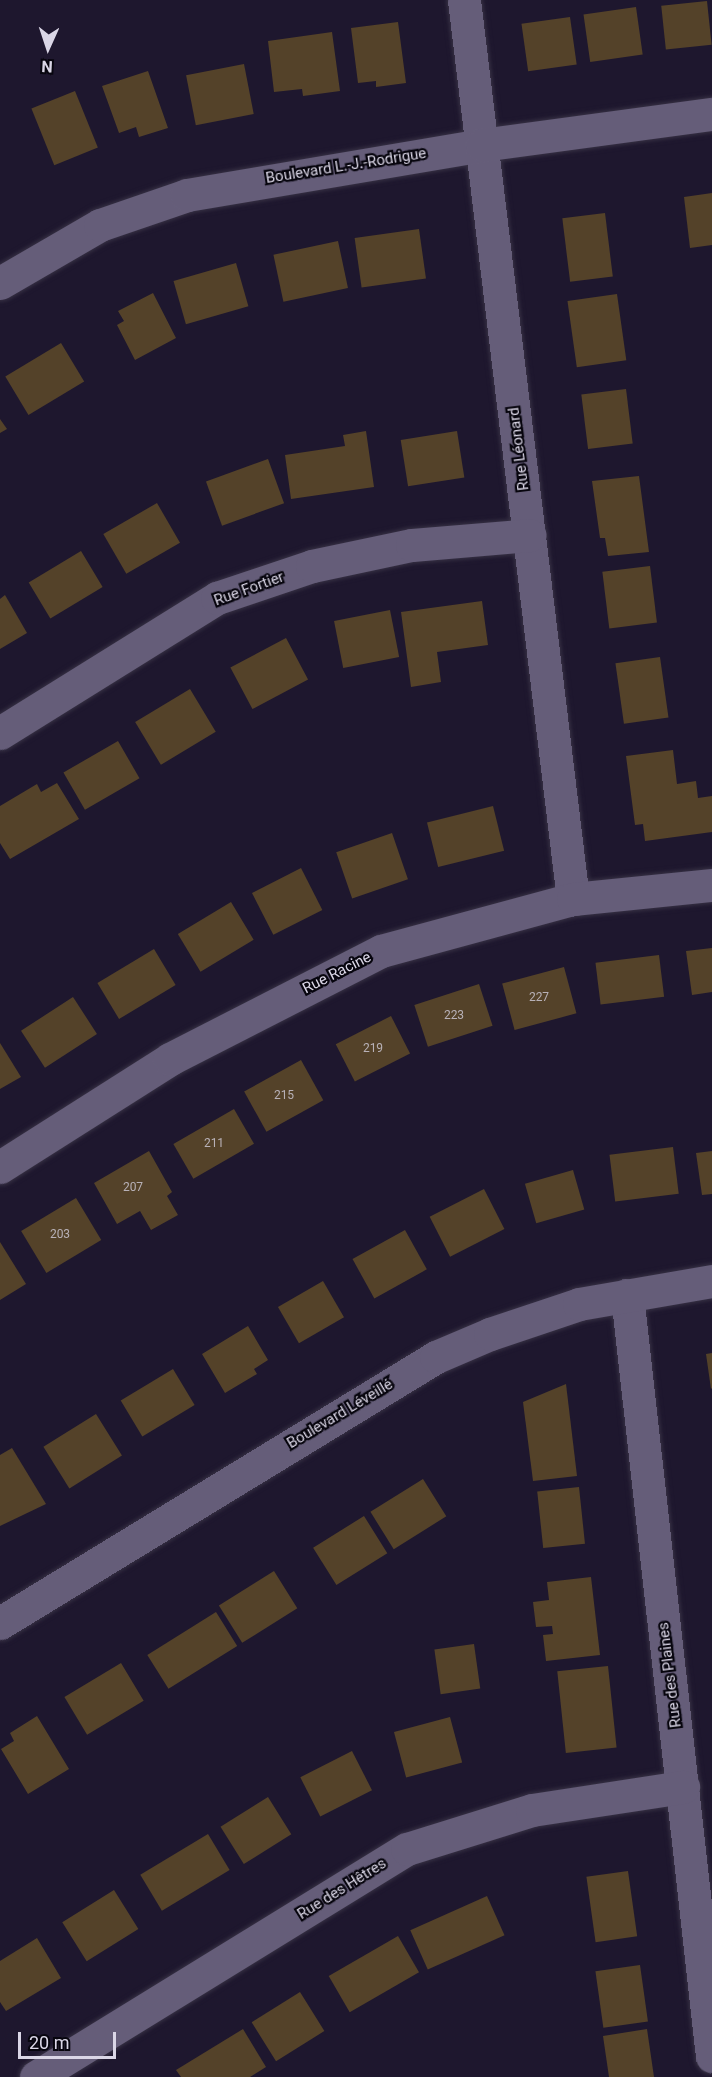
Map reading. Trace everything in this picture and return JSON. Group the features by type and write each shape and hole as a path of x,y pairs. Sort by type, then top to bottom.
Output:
{"street":[{"name":"Rue Léonard","path":"464,0 573,899"},
{"name":"Boulevard L.-J.-Rodrigue","path":"0,283 100,225 187,195 482,145 712,114"},
{"name":"Rue Fortier","path":"0,733 217,598 312,566 412,545 530,534"},
{"name":"Rue Racine","path":"0,1167 170,1059 381,951 573,899 712,885"},
{"name":"Boulevard Léveillé","path":"0,1623 436,1357 537,1317 627,1294 712,1281"},
{"name":"Rue des Plaines","path":"627,1294 712,2056"},
{"name":"Rue des Hêtres","path":"36,2077 407,1849 532,1810 683,1786"}],"building":[{"path":"707,1 712,45 666,50 661,6"},
{"path":"636,7 643,55 590,62 584,14"},
{"path":"570,17 577,65 528,71 521,24"},
{"path":"398,22 406,83 376,87 376,81 358,83 351,28"},
{"path":"332,32 340,91 303,96 302,89 274,92 268,41"},
{"path":"244,64 254,114 196,125 186,75"},
{"path":"148,71 168,128 139,137 136,127 119,133 102,86"},
{"path":"75,91 98,148 54,165 31,109"},
{"path":"712,193 712,245 690,248 684,197"},
{"path":"605,213 613,277 570,282 562,218"},
{"path":"419,229 426,279 362,288 355,238"},
{"path":"338,241 348,288 283,302 273,255"},
{"path":"236,263 248,306 186,324 174,281"},
{"path":"153,293 176,338 135,360 117,325 124,321 118,311"},
{"path":"617,294 626,360 577,367 567,301"},
{"path":"61,343 84,382 28,415 5,376"},
{"path":"626,389 633,444 588,449 581,394"},
{"path":"0,419 7,429 0,433"},
{"path":"366,431 374,487 291,499 285,455 345,446 343,435"},
{"path":"457,431 464,477 408,486 401,440"},
{"path":"268,459 284,503 222,526 206,482"},
{"path":"639,476 649,552 608,556 605,538 600,538 592,481"},
{"path":"157,503 180,543 126,574 103,534"},
{"path":"81,551 103,587 50,618 29,582"},
{"path":"650,566 657,623 609,628 602,572"},
{"path":"5,595 27,633 0,649 0,599"},
{"path":"482,601 488,645 437,652 441,682 411,687 401,612"},
{"path":"390,610 399,657 343,668 334,621"},
{"path":"286,638 308,679 252,709 230,668"},
{"path":"660,657 668,717 624,724 615,663"},
{"path":"190,689 216,732 161,765 135,722"},
{"path":"118,741 140,778 85,810 63,772"},
{"path":"673,750 677,784 696,781 698,798 712,796 712,832 645,841 643,824 635,825 626,756"},
{"path":"57,783 79,819 10,859 0,843 0,806 37,784 41,792"},
{"path":"493,806 504,851 438,867 427,822"},
{"path":"392,833 408,879 352,899 336,852"},
{"path":"301,868 322,910 273,935 252,893"},
{"path":"231,902 254,940 201,972 178,934"},
{"path":"712,948 712,992 692,995 686,951"},
{"path":"154,949 176,985 119,1019 97,983"},
{"path":"659,955 664,997 601,1004 595,963"},
{"path":"564,967 576,1013 515,1030 502,984"},
{"path":"479,984 493,1026 428,1047 414,1005"},
{"path":"73,997 97,1034 45,1068 21,1031"},
{"path":"391,1016 410,1053 355,1082 336,1044"},
{"path":"0,1043 21,1077 0,1089"},
{"path":"301,1060 323,1100 266,1132 244,1092"},
{"path":"234,1109 254,1144 193,1179 173,1144"},
{"path":"673,1147 679,1194 615,1201 609,1155"},
{"path":"149,1151 172,1192 167,1196 178,1215 151,1230 140,1211 117,1224 94,1183"},
{"path":"712,1151 712,1194 702,1195 696,1153"},
{"path":"573,1170 584,1209 536,1223 525,1184"},
{"path":"484,1189 504,1229 450,1257 430,1217"},
{"path":"76,1198 101,1240 46,1273 21,1231"},
{"path":"405,1230 427,1269 374,1298 353,1259"},
{"path":"0,1242 26,1284 0,1300"},
{"path":"323,1281 344,1317 299,1343 278,1307"},
{"path":"248,1326 268,1360 254,1369 257,1374 225,1393 202,1354"},
{"path":"712,1353 712,1388 711,1389 706,1354"},
{"path":"173,1369 195,1405 142,1436 121,1400"},
{"path":"566,1384 577,1476 533,1481 523,1402"},
{"path":"96,1414 122,1456 69,1488 43,1447"},
{"path":"12,1448 46,1504 0,1526 0,1455"},
{"path":"423,1479 446,1516 394,1549 370,1512"},
{"path":"579,1487 585,1544 543,1548 537,1491"},
{"path":"364,1516 387,1553 336,1585 313,1548"},
{"path":"274,1571 297,1608 242,1643 219,1605"},
{"path":"591,1577 600,1655 546,1661 543,1635 553,1634 552,1626 536,1627 533,1602 549,1600 547,1582"},
{"path":"216,1612 237,1646 169,1689 147,1655"},
{"path":"474,1644 480,1689 441,1694 434,1650"},
{"path":"121,1663 144,1701 87,1735 64,1697"},
{"path":"608,1666 617,1748 566,1753 557,1671"},
{"path":"37,1716 69,1769 28,1794 1,1749 14,1741 10,1733"},
{"path":"450,1717 462,1762 406,1777 394,1732"},
{"path":"352,1751 372,1790 320,1817 300,1777"},
{"path":"268,1797 291,1834 244,1864 221,1827"},
{"path":"208,1834 230,1870 162,1911 140,1875"},
{"path":"628,1871 637,1936 596,1942 586,1877"},
{"path":"114,1890 138,1929 87,1961 62,1922"},
{"path":"487,1896 504,1935 428,1969 410,1930"},
{"path":"398,1936 419,1972 350,2012 329,1976"},
{"path":"37,1938 61,1978 6,2011 0,2002 0,1961"},
{"path":"640,1965 648,2021 603,2028 595,1971"},
{"path":"300,1992 324,2031 276,2061 252,2022"},
{"path":"243,2029 266,2067 250,2077 181,2077 176,2070"},
{"path":"647,2029 654,2077 609,2077 603,2036"}]}
